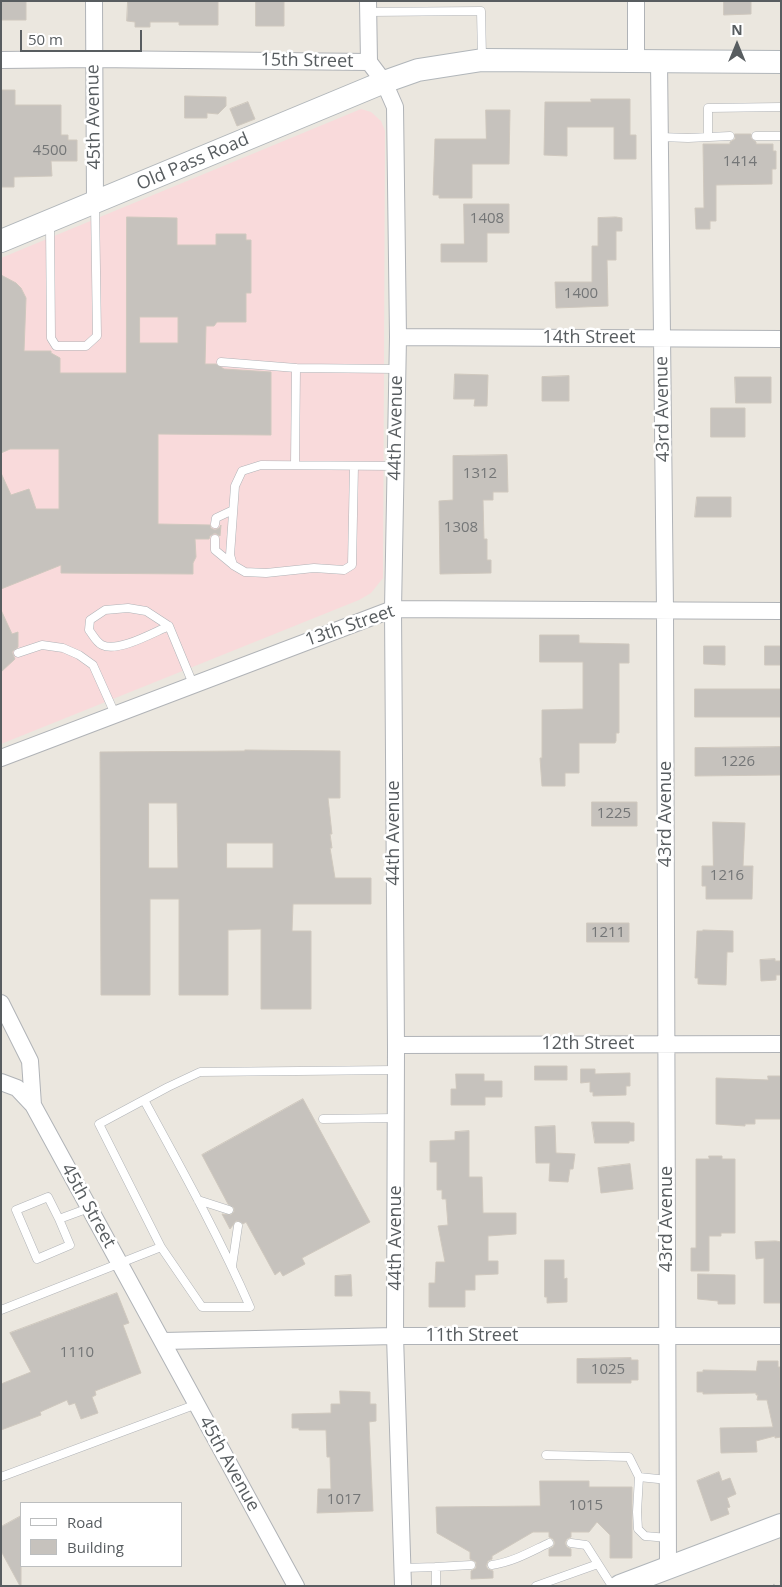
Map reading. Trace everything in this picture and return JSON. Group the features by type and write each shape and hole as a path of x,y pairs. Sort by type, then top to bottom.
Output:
{"main road":[{"path":"384,82 418,70 482,60 781,62"},
{"name":"Old Pass Road","path":"1,241 384,82"},
{"path":"620,1586 781,1525"}],"street":[{"name":"45th Avenue","path":"94,1 95,203"},
{"path":"636,1 636,60"},
{"path":"368,7 369,62"},
{"name":"15th Street","path":"1,60 369,62 384,82"},
{"name":"43rd Avenue","path":"659,61 665,610 668,1567"},
{"name":"44th Avenue","path":"384,82 395,107 398,338 393,609 396,1045 395,1336 403,1586"},
{"name":"14th Street","path":"398,338 781,339"},
{"name":"13th Street","path":"1,758 393,609 781,611"},
{"path":"1,1003 30,1061 33,1105"},
{"name":"12th Street","path":"396,1045 781,1044"},
{"name":"45th Street","path":"1,1082 17,1088 33,1105 162,1341"},
{"name":"11th Street","path":"162,1341 395,1336 781,1336"},
{"name":"45th Avenue","path":"162,1341 296,1586"}],"lane":[{"path":"368,7 481,11 482,60"},
{"path":"708,136 708,108 781,107"},
{"path":"660,137 730,136"},
{"path":"756,136 781,136"},
{"path":"50,221 51,338 56,346 86,346 97,336 95,203"},
{"path":"221,362 296,368 398,369"},
{"path":"295,465 296,368"},
{"path":"233,564 230,555 235,486 242,471 261,465 396,466"},
{"path":"215,539 215,550 245,572 266,573 314,568 344,570 352,565 354,466"},
{"path":"215,524 216,518 233,510"},
{"path":"169,626 127,644 116,646 104,646 97,641 89,630 90,620 105,610 128,608 146,611 169,626 193,684"},
{"path":"18,653 42,645 63,648 79,655 93,665 115,714"},
{"path":"144,1100 198,1200 250,1307 202,1308 161,1247 99,1124 144,1100 200,1072 396,1070"},
{"path":"323,1119 396,1118"},
{"path":"48,1197 59,1219 70,1245 37,1259 16,1210 48,1197"},
{"path":"198,1200 230,1210"},
{"path":"59,1219 89,1208"},
{"path":"232,1267 238,1226"},
{"path":"1,1310 161,1247"},
{"path":"1,1477 197,1404"},
{"path":"546,1455 629,1457 639,1477 638,1529 645,1536 668,1538"},
{"path":"639,1477 668,1480"},
{"path":"492,1565 517,1559 549,1543"},
{"path":"571,1543 586,1545 612,1586"},
{"path":"536,1586 598,1564"},
{"path":"403,1568 470,1565"},
{"path":"436,1567 436,1586"}],"shaded area":[{"path":"361,109 371,112 381,121 385,131 383,578 371,593 359,600 1,744 1,258"}],"building":[{"path":"1,1 26,1 26,20 1,20"},
{"path":"128,1 218,1 218,25 179,25 179,22 150,22 150,27 135,27 135,22 127,21"},
{"path":"256,1 284,1 284,26 256,26"},
{"path":"724,1 751,1 751,14 724,15"},
{"path":"1,90 15,90 15,105 61,105 61,135 68,135 68,140 77,140 77,161 51,161 52,176 14,177 14,187 1,187"},
{"path":"185,96 226,97 226,106 218,114 207,113 207,118 185,118"},
{"path":"591,99 630,99 630,135 636,135 636,159 614,159 614,127 567,127 567,156 544,155 545,102 591,102"},
{"path":"248,102 255,119 237,126 230,109"},
{"path":"486,110 510,110 509,164 472,164 472,198 439,198 439,195 433,195 435,139 486,139"},
{"path":"735,134 751,134 751,138 756,144 773,144 773,151 776,151 776,169 772,169 772,184 716,185 716,221 710,221 710,229 696,229 695,208 704,208 703,144 730,144 735,139"},
{"path":"464,204 509,204 509,233 487,233 487,262 441,262 441,244 464,244"},
{"path":"127,217 177,218 177,245 216,245 216,234 246,234 246,240 251,240 251,293 246,293 246,322 217,322 214,326 206,326 205,364 216,364 224,369 271,372 271,435 158,434 158,524 210,525 215,530 221,525 220,536 215,533 209,539 195,539 196,557 193,563 193,574 61,573 61,565 1,589 1,473 11,495 29,489 36,509 59,509 59,449 10,449 1,453 1,275 16,283 26,298 24,351 51,351 51,353 60,358 60,373 126,373","holes":["140,317 178,317 178,343 140,343"]},
{"path":"598,218 622,218 622,231 616,231 616,260 607,260 608,306 556,308 555,282 592,282 592,246 598,246"},
{"path":"455,374 488,375 487,406 474,406 475,399 454,399"},
{"path":"569,376 569,401 542,401 542,377"},
{"path":"735,377 771,377 771,403 736,403"},
{"path":"711,408 745,408 745,437 711,437"},
{"path":"507,455 508,492 493,492 493,500 483,500 484,539 487,539 487,560 491,560 491,573 440,574 439,501 453,500 453,456"},
{"path":"697,497 731,497 731,517 695,517"},
{"path":"1,610 12,634 18,632 18,647 12,652 15,659 1,672"},
{"path":"540,635 579,635 579,643 629,644 629,663 619,663 619,733 616,733 616,741 615,743 579,743 579,773 565,773 565,786 542,786 540,758 542,758 542,710 583,709 583,662 540,662"},
{"path":"704,646 725,646 725,665 704,664"},
{"path":"765,646 781,646 781,665 765,665"},
{"path":"695,689 781,689 781,717 695,717"},
{"path":"781,747 781,775 695,776 695,748"},
{"path":"340,751 340,798 328,798 332,834 330,834 332,848 330,848 335,878 371,878 371,904 293,904 292,931 311,931 311,1009 261,1009 261,929 228,930 228,995 179,995 179,899 150,899 150,995 101,995 100,752","holes":["149,803 177,803 178,868 149,868","227,843 273,843 273,868 227,868"]},
{"path":"592,802 637,802 637,826 592,826"},
{"path":"713,822 745,823 743,866 753,866 752,899 706,899 706,886 702,886 702,866 713,866"},
{"path":"587,923 629,923 629,942 587,942"},
{"path":"697,931 733,931 733,952 727,952 726,985 698,984 698,978 695,978"},
{"path":"775,959 775,961 781,961 781,975 776,975 776,980 761,981 760,960"},
{"path":"535,1066 567,1066 567,1080 535,1080"},
{"path":"581,1069 595,1069 595,1074 630,1073 630,1086 626,1086 626,1095 593,1096 593,1092 590,1092 590,1082 581,1083"},
{"path":"456,1074 484,1074 484,1081 502,1081 502,1097 485,1097 485,1105 451,1105 451,1089 456,1089"},
{"path":"768,1076 781,1076 781,1119 755,1119 755,1124 745,1124 745,1126 716,1124 716,1078 768,1080"},
{"path":"303,1099 370,1222 302,1258 305,1264 283,1276 280,1271 275,1275 246,1222 243,1224 236,1221 230,1229 222,1214 231,1215 234,1212 234,1208 228,1204 202,1155"},
{"path":"592,1122 634,1123 634,1141 629,1141 629,1143 595,1143"},
{"path":"555,1126 556,1153 575,1154 573,1169 570,1169 568,1182 549,1181 550,1163 536,1163 535,1127"},
{"path":"469,1131 469,1177 482,1177 483,1213 516,1213 516,1234 488,1236 488,1261 498,1261 498,1274 475,1275 475,1290 465,1290 465,1307 429,1307 429,1283 435,1283 436,1262 445,1262 438,1226 448,1225 446,1199 442,1199 442,1190 437,1190 437,1162 430,1162 430,1141 455,1140 455,1132"},
{"path":"709,1156 735,1159 735,1233 721,1233 721,1236 709,1236 709,1271 691,1271 691,1248 696,1248 696,1159 709,1159"},
{"path":"630,1164 633,1189 601,1193 598,1168"},
{"path":"755,1242 781,1242 781,1303 764,1303 764,1258 756,1259"},
{"path":"545,1260 564,1260 564,1279 567,1278 567,1302 547,1303 547,1297 545,1297"},
{"path":"698,1274 735,1275 735,1304 718,1304 718,1301 698,1299"},
{"path":"351,1275 352,1296 335,1296 335,1276"},
{"path":"117,1293 129,1323 123,1325 141,1373 95,1391 96,1395 92,1397 98,1413 81,1419 75,1403 69,1405 67,1400 40,1412 41,1415 1,1430 1,1384 31,1372 10,1333"},
{"path":"631,1358 631,1360 638,1360 638,1380 631,1380 631,1383 577,1383 577,1359"},
{"path":"758,1361 778,1361 778,1367 780,1367 781,1437 775,1438 775,1436 756,1441 757,1452 721,1453 720,1428 773,1427 767,1400 757,1400 758,1395 756,1393 703,1394 703,1392 697,1392 697,1372 703,1372 703,1370 756,1371"},
{"path":"340,1391 370,1392 370,1404 376,1404 376,1421 369,1422 373,1511 317,1513 318,1489 331,1489 330,1457 327,1457 326,1430 299,1430 299,1428 292,1428 292,1414 331,1413 331,1404 340,1404"},
{"path":"719,1472 722,1481 730,1478 736,1494 727,1498 730,1507 727,1508 729,1514 711,1521 697,1481"},
{"path":"540,1481 589,1481 589,1487 632,1487 632,1558 610,1558 610,1535 597,1522 589,1532 571,1532 571,1537 565,1543 571,1549 571,1556 549,1556 549,1549 555,1543 549,1537 549,1532 533,1532 492,1556 492,1559 488,1561 486,1566 493,1571 493,1578 471,1579 471,1571 476,1568 476,1562 470,1559 470,1552 437,1533 436,1507 540,1506"},
{"path":"20,1517 21,1586 1,1551 1,1527"}],"railway":[{"path":"774,1586 781,1583"}]}
